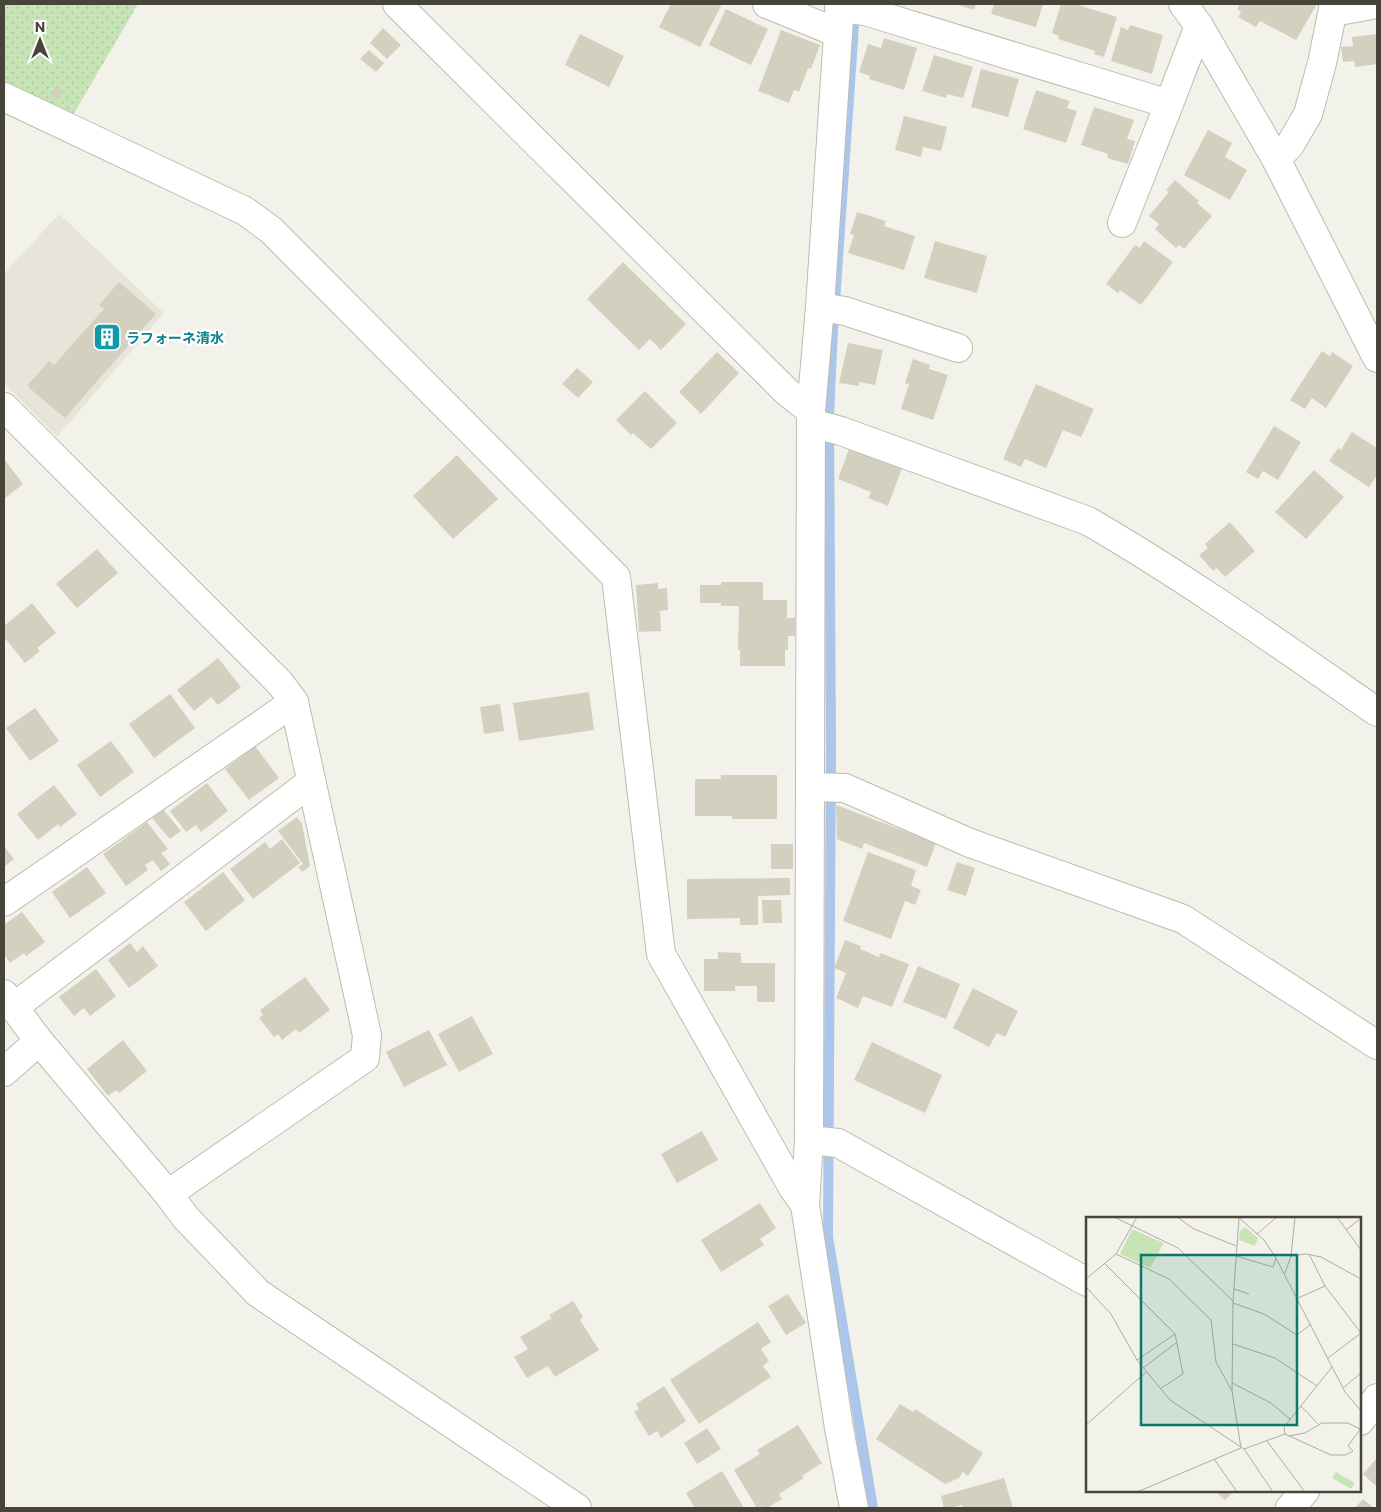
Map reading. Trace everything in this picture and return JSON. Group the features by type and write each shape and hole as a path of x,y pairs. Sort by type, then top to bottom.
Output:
{"street":[{"path":"397,4 811,417 841,431 1088,521 1126,543 1232,612 1377,712"},
{"path":"767,4 845,14 1170,104"},
{"path":"1183,4 1199,26 1276,159 1377,358"},
{"path":"1276,159 1290,145 1308,114 1334,8 1377,4"},
{"path":"845,14 833,309 811,417 809,1140 805,1205 839,1428 854,1508"},
{"path":"1122,223 1199,26"},
{"path":"4,97 245,211 271,230 616,578 661,954 793,1188 805,1205"},
{"path":"833,309 958,348"},
{"path":"4,408 280,683 294,702 367,1035 365,1058 168,1194"},
{"path":"4,902 294,702"},
{"path":"311,782 9,1000 39,1041 186,1218 258,1293 577,1508"},
{"path":"811,787 845,788 970,843 1184,919 1377,1044"},
{"path":"4,1072 39,1041"},
{"path":"809,1140 838,1143 1086,1281"},
{"path":"1361,1420 1377,1398"},
{"path":"1290,1508 1304,1492"}],"shaded area":[{"path":"59,214 164,313 57,437 4,383 4,274"}],"green space":[{"path":"4,4 138,4 73,115 4,82"}],"building":[{"path":"671,4 722,4 700,47 659,27"},
{"path":"956,4 976,4 974,10"},
{"path":"994,4 1043,4 1036,27 991,14"},
{"path":"1061,4 1075,4 1117,17 1104,57 1094,54 1095,51 1058,39 1059,36 1052,33"},
{"path":"1240,4 1317,4 1296,40 1260,21 1256,27 1238,17 1241,12 1237,9"},
{"path":"726,9 768,29 751,65 709,45"},
{"path":"1130,25 1163,35 1152,74 1111,61 1121,27 1128,30"},
{"path":"383,28 401,45 387,59 370,43"},
{"path":"781,30 820,45 811,69 808,68 799,92 794,90 789,103 758,91"},
{"path":"580,34 624,56 609,87 565,65"},
{"path":"1377,34 1377,64 1355,67 1354,61 1343,62 1341,47 1353,46 1352,37"},
{"path":"884,38 917,48 904,90 869,79 870,76 859,72 868,44 881,48"},
{"path":"369,50 384,63 376,72 360,59"},
{"path":"934,55 973,67 963,98 947,94 946,98 922,91"},
{"path":"981,69 1019,79 1008,117 971,107"},
{"path":"56,87 63,91 59,100 51,96"},
{"path":"1036,90 1070,101 1067,108 1077,111 1066,143 1023,129"},
{"path":"1094,107 1134,120 1127,139 1135,141 1128,164 1107,158 1108,154 1081,145"},
{"path":"904,116 947,127 941,151 923,147 921,157 895,150"},
{"path":"1208,130 1232,143 1225,157 1247,170 1230,200 1184,175"},
{"path":"1175,180 1199,201 1197,203 1212,216 1184,249 1179,245 1176,248 1155,229 1159,224 1149,216 1169,192 1166,190"},
{"path":"857,212 886,221 884,226 915,236 904,270 848,253 854,235 850,234"},
{"path":"935,241 987,256 977,293 924,278"},
{"path":"1144,241 1173,262 1141,305 1120,290 1118,293 1106,284 1135,245 1140,248"},
{"path":"623,262 686,324 661,350 650,339 639,350 587,299"},
{"name":"ラフォーネ清水","path":"119,282 156,314 65,418 27,386 49,361 54,365 104,309 99,305"},
{"path":"848,343 883,350 875,385 859,382 859,386 839,383"},
{"path":"1322,351 1330,356 1332,352 1353,366 1326,408 1312,398 1305,409 1290,400"},
{"path":"717,352 739,373 701,414 679,392"},
{"path":"913,359 930,365 929,369 948,375 933,420 901,409 909,384 905,383"},
{"path":"577,368 593,382 578,398 562,384"},
{"path":"1036,384 1094,409 1081,437 1063,430 1046,468 1025,459 1021,467 1003,459"},
{"path":"645,391 677,423 651,449 633,433 631,435 616,420"},
{"path":"1274,426 1301,442 1278,480 1263,471 1258,479 1246,472"},
{"path":"1352,432 1377,448 1377,475 1369,487 1329,461 1338,448 1341,450"},
{"path":"849,449 902,468 888,506 868,498 871,492 838,479"},
{"path":"457,455 498,499 453,539 413,496"},
{"path":"4,459 23,484 4,499"},
{"path":"1314,470 1344,497 1306,539 1275,512"},
{"path":"1230,522 1255,551 1225,577 1217,568 1213,571 1199,555 1208,548 1205,544"},
{"path":"97,549 118,573 77,608 56,584"},
{"path":"721,582 763,582 763,600 787,600 787,618 795,618 795,636 788,636 788,650 785,650 785,666 740,666 740,650 738,650 739,606 721,606 721,603 700,603 700,585 721,585"},
{"path":"658,583 658,589 667,588 668,610 660,611 661,631 639,632 636,585"},
{"path":"32,603 56,633 37,648 40,651 25,663 4,637 4,626"},
{"path":"218,658 241,687 218,705 211,697 194,711 177,690"},
{"path":"589,692 594,730 519,741 513,703"},
{"path":"170,694 195,728 154,758 129,724"},
{"path":"500,704 504,731 484,734 480,707"},
{"path":"35,708 59,741 30,761 6,728"},
{"path":"111,741 134,772 100,797 77,765"},
{"path":"255,746 279,778 249,800 225,769"},
{"path":"721,775 777,775 777,819 732,819 732,816 695,816 695,779 721,779"},
{"path":"207,783 228,811 201,832 196,825 186,832 170,811"},
{"path":"54,785 77,814 60,827 58,824 38,840 17,814"},
{"path":"836,805 936,843 927,867 864,843 862,849 837,839"},
{"path":"163,809 181,831 170,839 152,818"},
{"path":"297,817 302,824 310,866 302,872 298,867 303,864 278,831"},
{"path":"147,822 168,849 161,853 170,864 161,871 153,860 145,865 148,870 126,886 103,854"},
{"path":"282,839 300,863 253,899 230,869 265,842 270,849"},
{"path":"771,844 793,844 793,869 771,869"},
{"path":"4,846 14,859 4,867"},
{"path":"868,852 916,870 911,886 921,890 915,905 905,901 891,939 843,921"},
{"path":"957,862 975,868 966,896 947,890"},
{"path":"87,867 106,893 70,918 52,892"},
{"path":"223,872 245,900 206,931 184,902"},
{"path":"790,878 790,895 758,896 758,925 740,925 740,918 687,919 687,879"},
{"path":"762,900 781,900 782,923 763,923"},
{"path":"22,912 45,942 26,956 24,953 10,963 4,954 4,925"},
{"path":"845,940 861,946 860,949 879,957 880,953 909,964 892,1007 863,996 858,1008 836,998 846,973 834,968"},
{"path":"130,943 137,952 143,946 158,966 129,988 108,960"},
{"path":"718,952 741,953 741,963 775,963 775,1002 757,1002 757,986 735,986 735,991 704,991 704,959 718,959"},
{"path":"918,966 960,984 946,1019 903,1002"},
{"path":"96,969 116,996 90,1016 84,1008 74,1016 59,997"},
{"path":"305,977 330,1010 299,1033 296,1029 282,1040 278,1034 274,1037 259,1018 263,1015 260,1010"},
{"path":"973,988 1018,1011 1005,1037 997,1033 989,1047 953,1028"},
{"path":"472,1016 493,1054 459,1072 438,1034"},
{"path":"429,1030 447,1065 404,1087 386,1052"},
{"path":"123,1040 147,1071 119,1093 116,1090 108,1096 87,1069"},
{"path":"872,1042 942,1075 925,1113 854,1080"},
{"path":"702,1131 718,1160 677,1183 661,1154"},
{"path":"760,1203 776,1228 760,1239 764,1245 721,1272 701,1240"},
{"path":"788,1294 806,1323 786,1335 768,1306"},
{"path":"573,1301 583,1317 580,1320 599,1350 555,1377 548,1366 527,1378 514,1357 528,1349 520,1337 552,1318 549,1315"},
{"path":"758,1322 771,1342 761,1349 769,1361 763,1366 771,1377 699,1424 670,1380"},
{"path":"664,1386 686,1421 661,1438 657,1431 649,1436 634,1412 639,1409 636,1404"},
{"path":"900,1404 913,1412 915,1409 983,1453 968,1476 963,1472 959,1478 945,1484 876,1439"},
{"path":"798,1425 822,1463 802,1476 804,1478 779,1494 782,1499 767,1508 761,1506 757,1508 734,1470 760,1454 757,1450"},
{"path":"707,1428 721,1449 697,1464 684,1443"},
{"path":"1377,1458 1377,1487 1363,1474"},
{"path":"722,1471 744,1508 695,1508 686,1493"},
{"path":"1004,1478 1013,1508 963,1508 962,1505 944,1508 941,1496"},
{"path":"1216,1492 1233,1492 1225,1500"},
{"path":"1363,1499 1374,1508 1355,1508"}],"waterway":[{"path":"855,11 829,415 831,748 828,1237 873,1508"}],"place":[{"name":"ラフォーネ清水","path":"107,337"}]}
